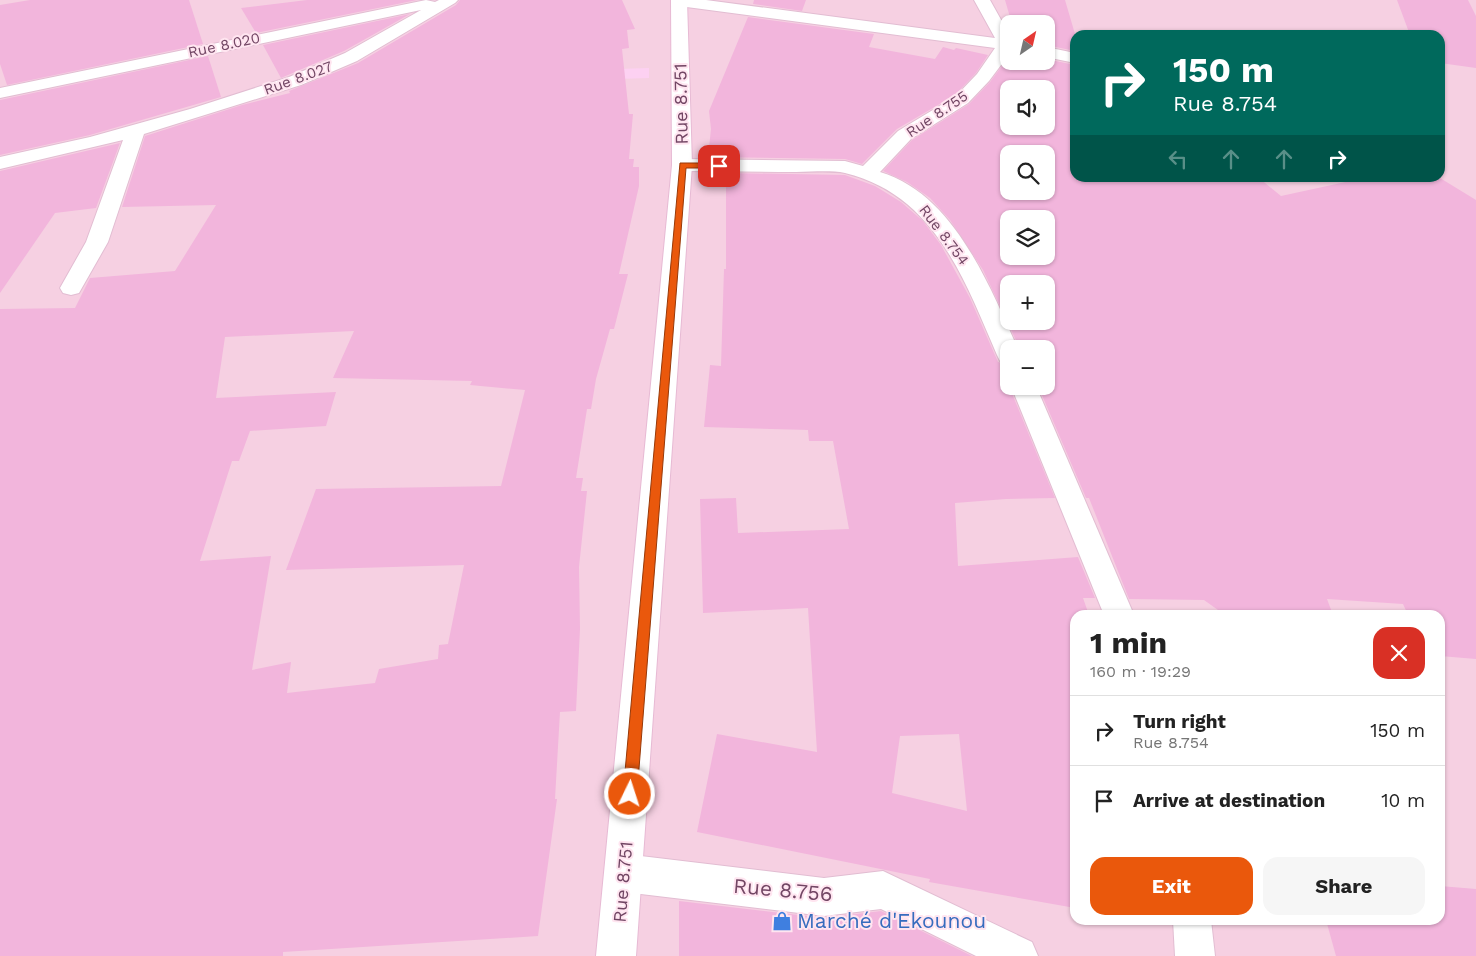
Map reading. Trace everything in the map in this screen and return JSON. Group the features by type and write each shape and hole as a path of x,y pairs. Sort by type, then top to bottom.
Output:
{"street":[{"name":"Rue 8.020","path":"0,93 118,67 449,0"},
{"name":"Rue 8.027","path":"0,163 75,147 136,130 230,102 325,70 449,0"},
{"path":"679,0 1000,44"},
{"name":"Rue 8.751","path":"616,956 682,165 679,0"},
{"path":"982,0 1000,32"},
{"path":"1055,54 1070,57"},
{"name":"Rue 8.755","path":"869,172 897,142 911,131 954,106 972,90 1000,55"},
{"path":"71,288 102,230 136,130"},
{"name":"Rue 8.754","path":"682,165 845,167 869,172 912,194 933,215 961,253 977,281 1003,340"},
{"path":"1027,395 1117,610"},
{"name":"Rue 8.756","path":"624,873 824,897 883,890 1018,956"},
{"path":"1192,925 1195,956"}],"shaded area":[{"path":"0,0 1476,0 1476,956 0,956"},
{"path":"649,68 649,78 617,79 617,69"}],"building":[{"path":"30,0 189,0 203,44 7,85 0,64 0,5"},
{"path":"307,0 417,0 256,33 241,8"},
{"path":"460,0 622,0 635,29 627,30 629,48 622,49 629,114 633,114 629,159 634,159 633,167 639,167 639,186 619,274 628,274 614,329 610,329 596,379 591,409 587,409 576,478 583,478 581,491 587,491 579,567 580,629 576,711 560,712 555,799 557,799 538,936 283,952 283,956 0,956 0,309 75,308 90,278 175,271 216,205 122,207 145,136 242,105 290,93 289,91 358,63 456,5","holes":["354,331 333,378 472,381 470,385 525,390 501,486 316,489 286,570 464,565 448,644 439,645 438,659 379,669 375,683 287,693 291,662 252,670 271,556 200,561 232,461 239,461 250,431 326,426 336,392 216,398 225,337"]},
{"path":"754,0 806,0 802,11 753,4"},
{"path":"1005,0 1065,0 1074,30 1070,30 1070,50 1055,47 1055,15 1009,15"},
{"path":"1397,0 1468,0 1476,16 1476,68 1445,64 1445,30 1408,30"},
{"path":"410,14 344,51 281,78 263,45"},
{"path":"748,17 874,34 869,47 935,59 943,47 988,55 976,73 955,95 897,129 862,164 845,159 708,157 711,129 709,111"},
{"path":"208,56 221,97 90,135 0,155 0,100"},
{"path":"1055,61 1070,64 1070,182 1264,182 1281,196 1346,182 1445,181 1476,200 1476,659 1445,656 1445,610 1406,610 1403,604 1327,599 1331,610 1218,610 1204,600 1129,599 1089,498 1086,498 1042,395 1055,395 1055,340 1016,340 1011,330 1055,330 1055,275 1000,275 1000,306 983,270 950,220 930,198 907,182 883,171 912,140 969,104 1000,68 1000,70 1055,70"},
{"path":"120,143 96,208 55,213 0,293 0,171"},
{"path":"726,173 845,175 875,186 901,202 923,221 941,245 970,298 998,362 1000,363 1000,395 1013,395 1055,498 955,503 958,566 1078,557 1095,598 1083,598 1087,610 1070,610 1070,907 929,882 930,879 697,832 717,734 817,752 808,608 703,613 700,499 736,498 738,533 849,529 833,441 809,441 808,430 704,427 710,365 721,366 724,269 726,269","holes":["959,734 967,811 892,793 900,736"]},
{"path":"1445,886 1476,889 1476,956 1336,956 1327,925 1445,925"},
{"name":"Marché d'Ekounou","path":"679,901 824,918 881,911 972,956 679,956"}],"place":[{"name":"Marché d'Ekounou","path":"782,921"}],"route":[{"path":"630,794 682,165 719,166"}]}
